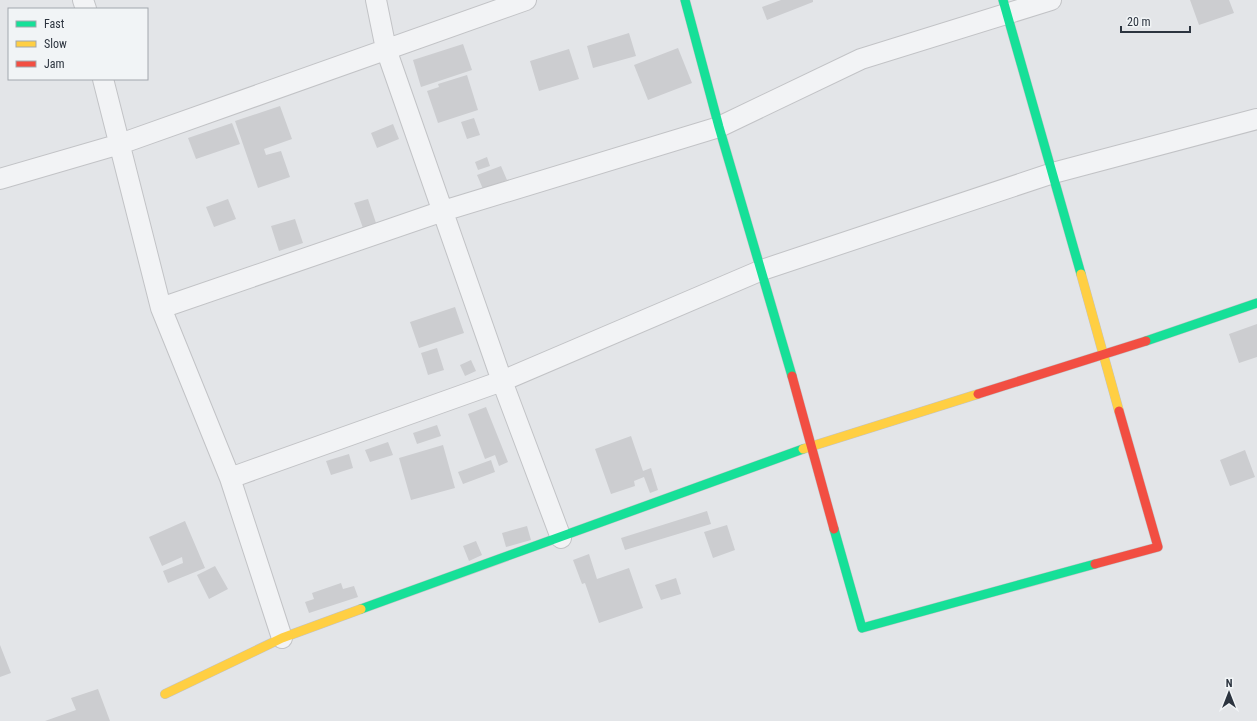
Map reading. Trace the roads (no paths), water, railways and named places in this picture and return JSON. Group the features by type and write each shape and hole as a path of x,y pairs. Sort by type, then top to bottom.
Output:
{"street":[{"path":"376,0 386,49 502,381 561,538"},
{"path":"0,179 120,144 526,0"},
{"path":"685,0 719,127 762,270 862,628 1158,547 1005,6"},
{"path":"161,308 443,211 719,127 861,59 1005,6 1051,0"},
{"path":"103,80 161,308 230,478 282,638"},
{"path":"230,478 502,381 762,270 1053,173 1257,119"},
{"path":"165,694 282,638 811,446 1104,355 1257,303"}]}
